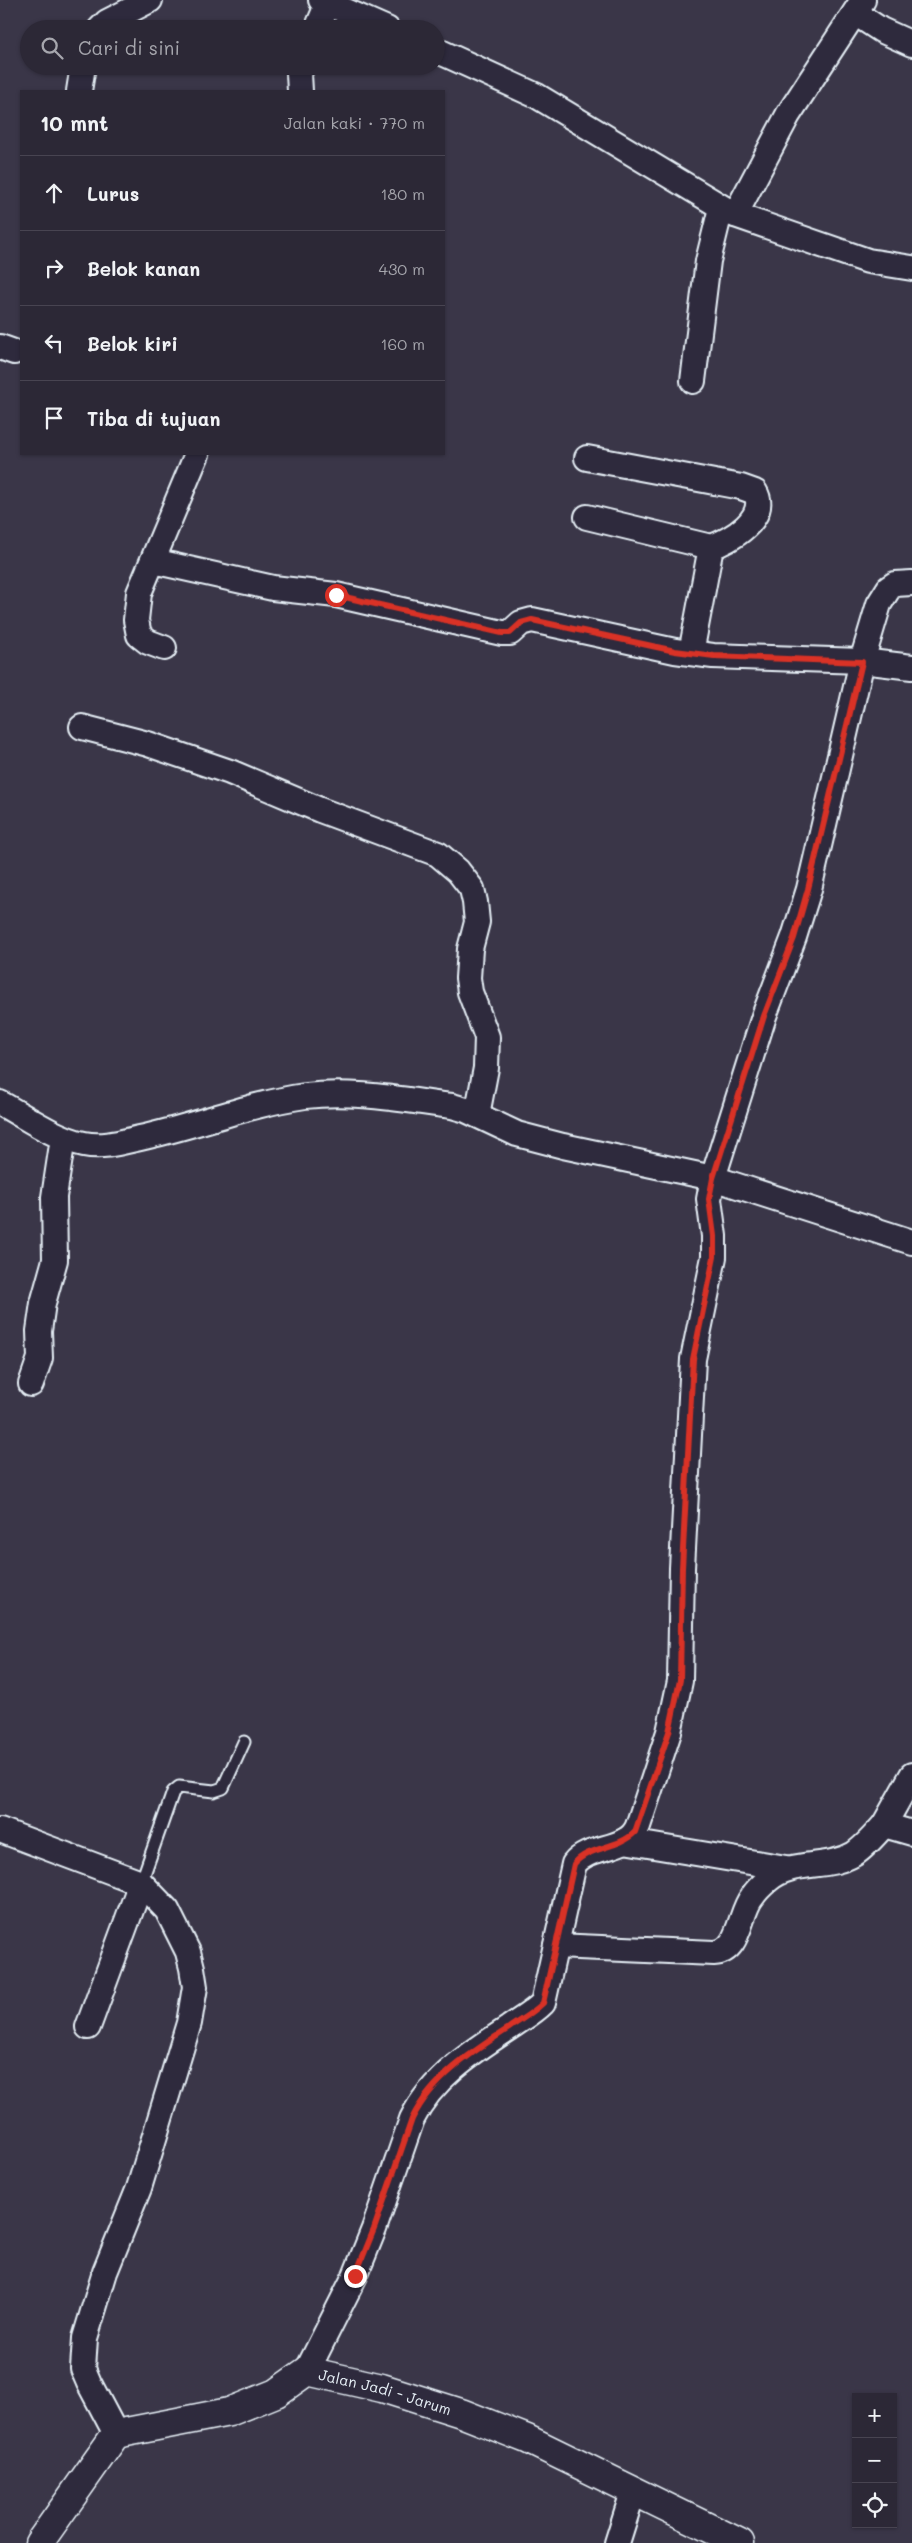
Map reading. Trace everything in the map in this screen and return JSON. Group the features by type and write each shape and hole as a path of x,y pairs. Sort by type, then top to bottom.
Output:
{"street":[{"path":"111,20 150,0"},
{"path":"320,20 325,2 366,20"},
{"path":"693,380 708,261 728,211 859,6 881,30 912,44"},
{"path":"445,54 537,96 728,211 868,261 912,268"},
{"path":"79,90 82,75"},
{"path":"298,75 300,90"},
{"path":"164,648 148,642 139,635 136,620 138,592 197,455"},
{"path":"587,458 740,487 755,492 757,501 755,512 748,525 725,542 711,547 587,516"},
{"path":"691,653 711,547"},
{"path":"152,561 273,588 336,595 502,633 510,633 521,623 532,620 691,653 714,656 862,662 912,667"},
{"path":"307,2372 355,2276 420,2101 441,2079 474,2051 543,2003 574,1864 586,1855 624,1841 635,1832 641,1817 669,1732 680,1680 682,1568 693,1359 714,1257 714,1236 709,1199 713,1178 764,1016 794,938 808,889 862,662 879,604 889,588 895,584 912,583"},
{"path":"82,727 148,744 230,772 320,810 438,854 458,872 472,889 475,902 477,922 470,949 468,978 470,992 487,1037 486,1068 477,1115"},
{"path":"0,1103 63,1138 85,1145 109,1145 164,1133 255,1106 305,1096 333,1094 452,1106 477,1115 517,1134 563,1146 713,1178 912,1242"},
{"path":"30,1384 40,1358 39,1332 43,1303 55,1260 54,1197 63,1138"},
{"path":"624,1841 786,1868 838,1860 854,1854 884,1825 912,1775"},
{"path":"884,1825 912,1833"},
{"path":"0,1830 141,1883 167,1910 188,1952 195,1987 190,2023 139,2188 105,2272 85,2338 84,2369 89,2383 116,2434 39,2543"},
{"path":"556,1946 714,1953 725,1951 731,1944 751,1898 768,1880 786,1868"},
{"path":"88,2027 141,1883"},
{"name":"Jalan Jadi - Jarum","path":"116,2434 229,2412 276,2393 307,2372 382,2388 461,2413 526,2439 634,2492 689,2516 740,2543"},
{"path":"617,2543 634,2492"}],"lane":[{"path":"141,1883 173,1792 179,1788 214,1791 224,1788 244,1742"}],"route":[{"path":"336,595 502,633 510,633 521,623 532,620 642,642 675,651 714,656 862,662 828,814 808,889 794,938 764,1016 713,1178 709,1199 714,1236 714,1257 693,1359 682,1568 680,1680 669,1732 635,1832 628,1839 586,1855 574,1864 543,2003 474,2051 441,2079 420,2101 355,2276"}]}
